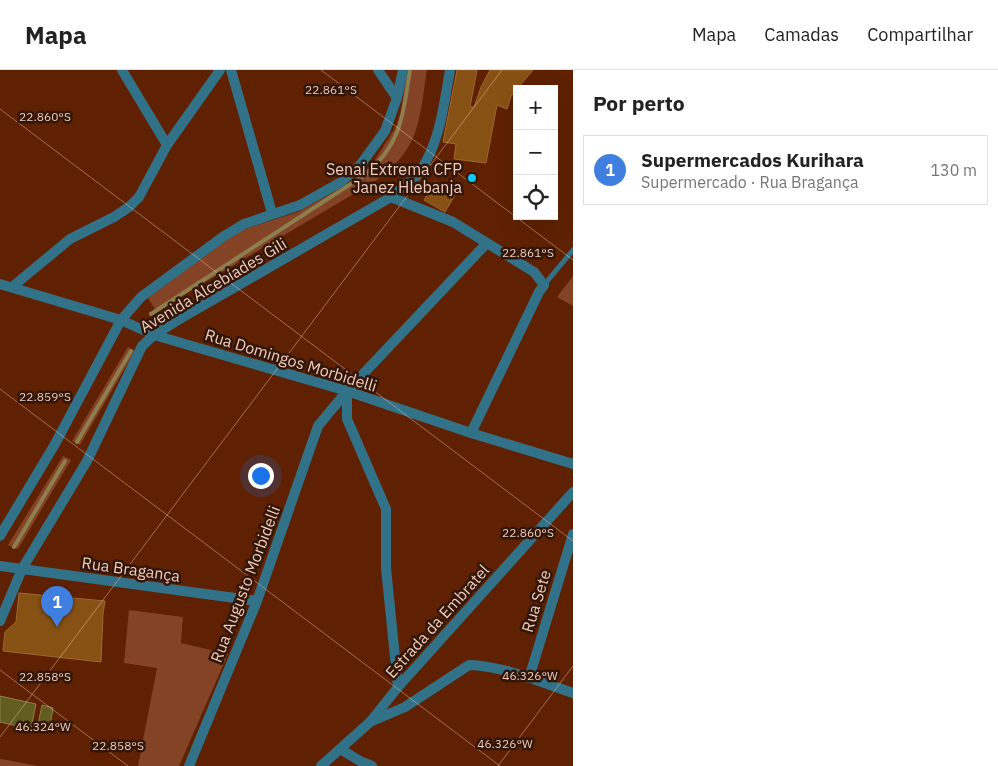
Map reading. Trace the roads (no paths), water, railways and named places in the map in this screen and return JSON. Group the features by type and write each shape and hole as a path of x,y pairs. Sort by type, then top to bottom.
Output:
{"street":[{"path":"122,70 167,145"},
{"path":"12,287 70,239 114,217 129,207 139,197 167,145 220,70"},
{"path":"231,70 272,213"},
{"path":"378,70 397,98"},
{"name":"Avenida Alcebíades Gili","path":"0,536 55,444 122,320 142,297 224,236 244,224 300,204 340,182 361,164 385,131 397,98 403,70"},
{"name":"Avenida Alcebíades Gili","path":"0,621 22,569 87,461 142,346 154,335 391,198 420,171 434,144 442,116 450,70"},
{"path":"391,198 453,222 534,272 544,285 471,433"},
{"name":"Rua Augusto Morbidelli","path":"189,766 257,601 318,426 347,391 486,244"},
{"name":"Rua Domingos Morbidelli","path":"0,284 122,320 154,335 347,391 471,433 573,464"},
{"path":"347,391 347,419 386,509 386,568 398,687"},
{"name":"Estrada da Embratel","path":"321,766 370,722 398,687 572,496"},
{"name":"Rua Sete","path":"529,678 573,534"},
{"name":"Rua Bragança","path":"0,566 257,601"},
{"path":"370,722 405,707 469,665 481,665 529,678 573,693"},
{"path":"340,748 365,765"}],"lane":[{"path":"544,285 573,250"}],"waterway":[{"path":"151,314 366,174 387,151 394,139 399,127 410,70"},
{"path":"77,442 131,351"},
{"path":"14,547 65,461"}],"place":[{"name":"Senai Extrema CFP Janez Hlebanja","path":"472,178"},
{"name":"Supermercados Kurihara","path":"57,627"}]}
